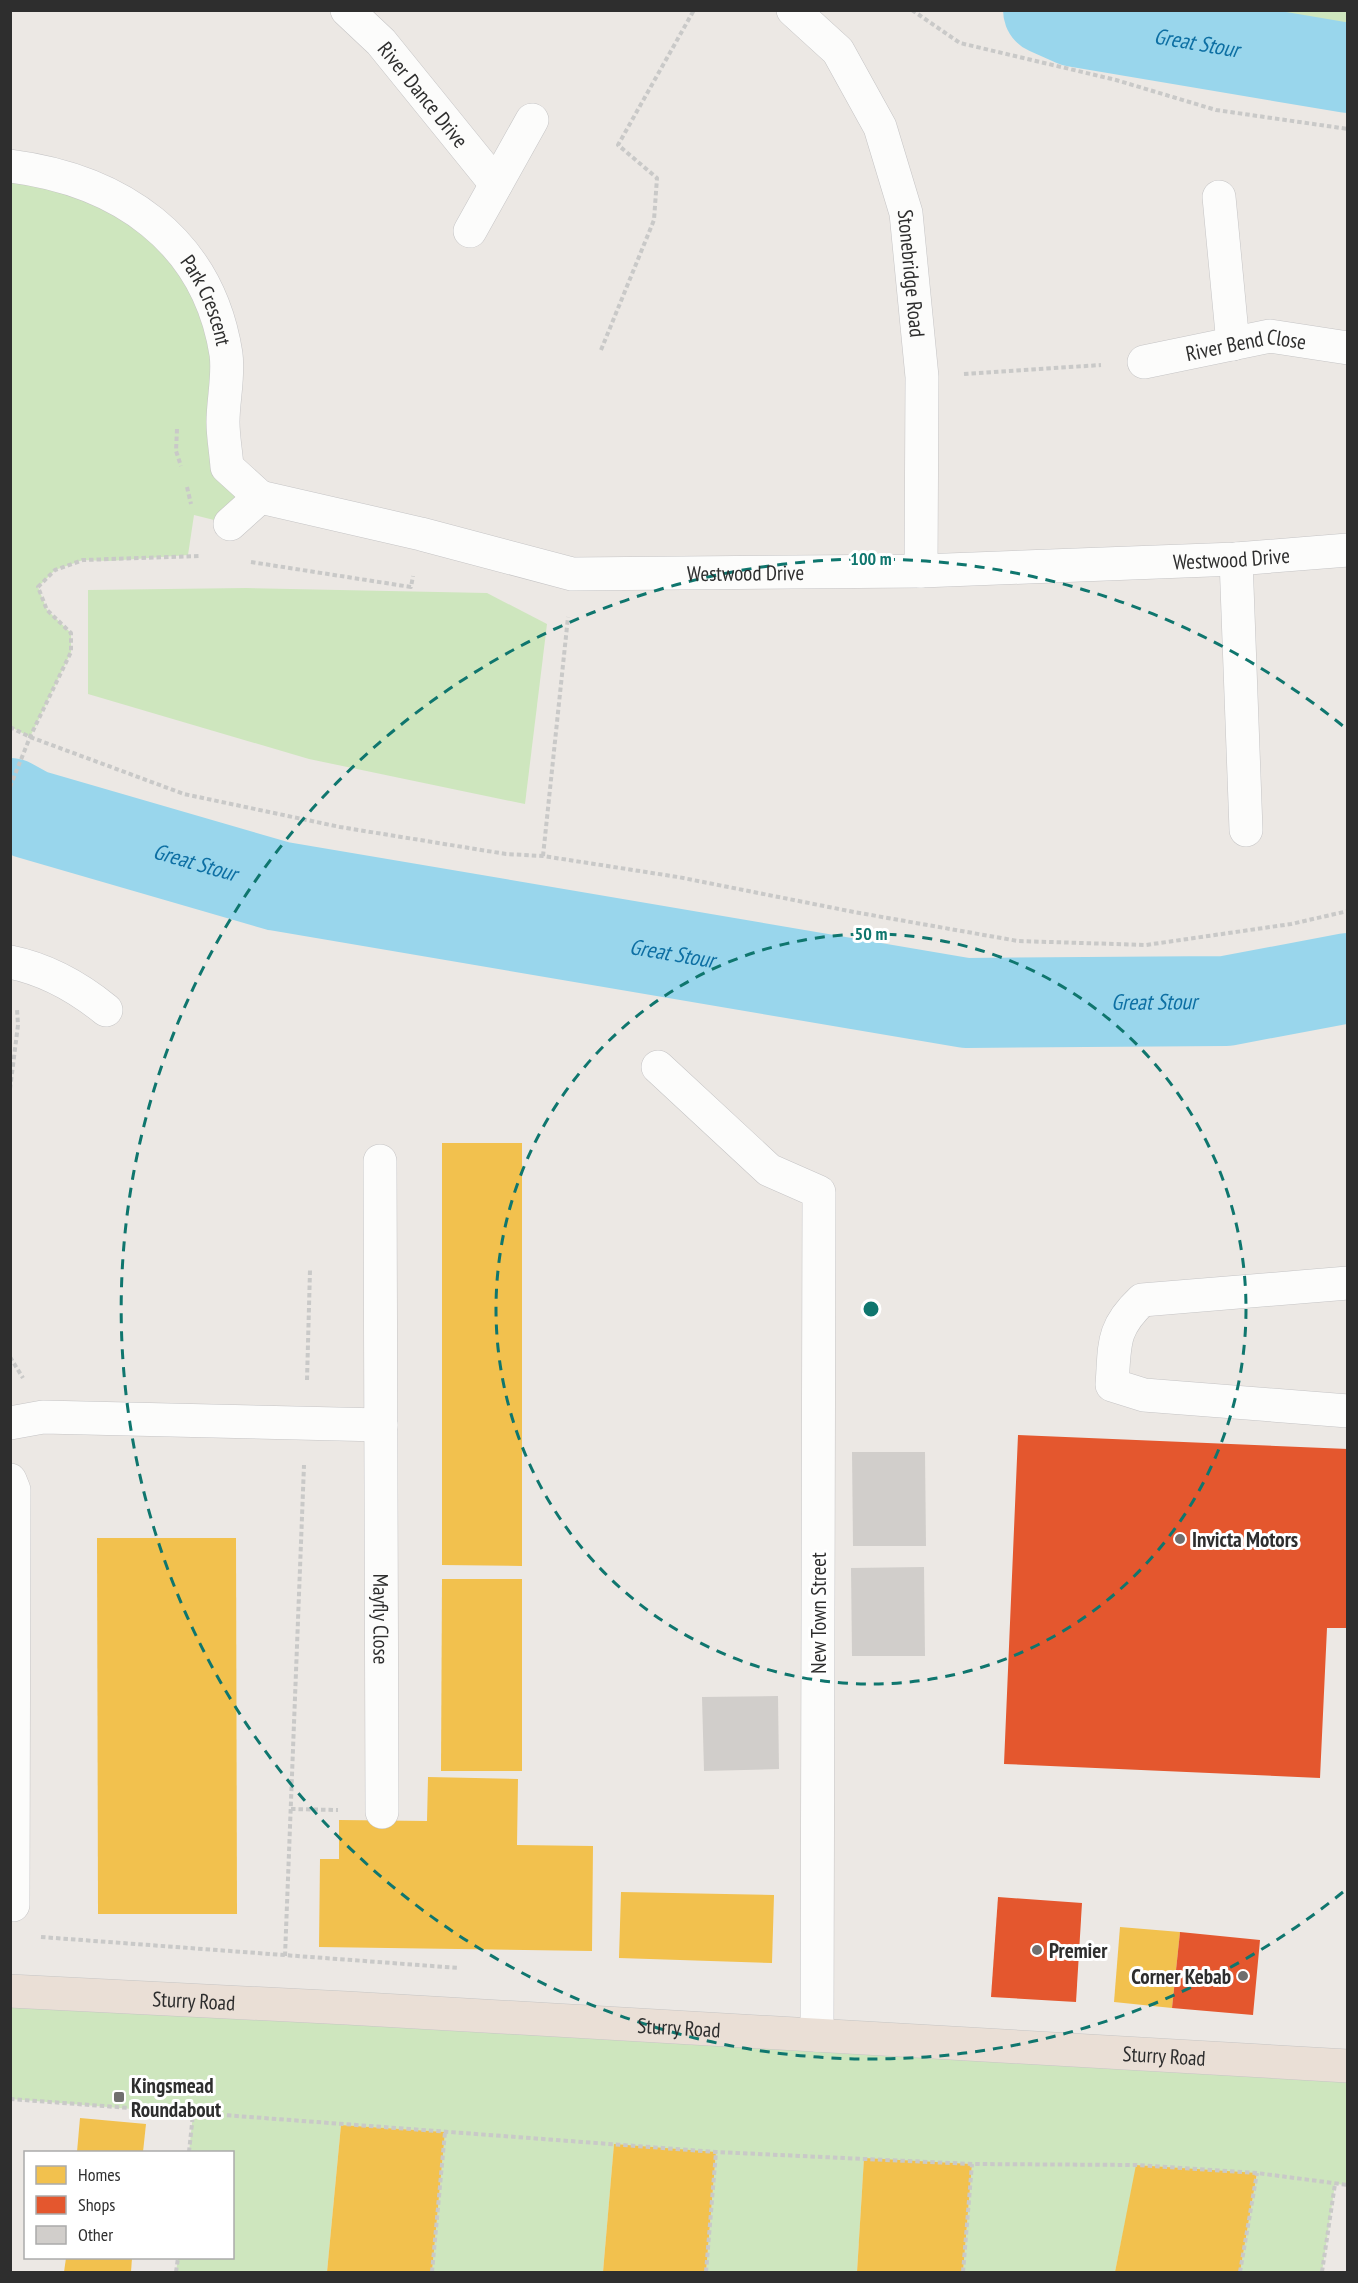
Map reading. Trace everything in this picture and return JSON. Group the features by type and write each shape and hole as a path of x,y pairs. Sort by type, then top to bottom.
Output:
{"highway":[{"name":"Sturry Road","path":"10,1991 1347,2066"}],"street":[{"name":"River Dance Drive","path":"347,10 381,42 496,184"},
{"name":"Stonebridge Road","path":"793,10 838,51 880,127 906,213 922,377 921,571"},
{"path":"470,231 532,120"},
{"name":"Park Crescent","path":"10,166 44,170 108,193 147,216 181,248 209,294 226,355 223,423 227,467 260,497"},
{"path":"1219,197 1233,344"},
{"name":"River Bend Close","path":"1144,362 1270,336 1347,348"},
{"path":"230,524 260,497"},
{"name":"Westwood Drive","path":"260,497 421,534 572,574 921,571 1236,559 1347,550"},
{"path":"1236,559 1246,830"},
{"path":"11,962 25,965 83,992 106,1010"},
{"name":"New Town Street","path":"658,1067 769,1170 819,1192 817,2035"},
{"name":"Mayfly Close","path":"380,1161 382,1812"},
{"path":"1347,1283 1142,1300 1124,1317 1115,1339 1112,1385 1144,1395 1347,1411"},
{"path":"10,1423 43,1417 381,1425"},
{"path":"10,1480 15,1491 13,1905"}],"path":[{"path":"601,350 654,220 657,178 618,145 694,10"},
{"path":"912,10 960,43 1116,80 1216,110 1347,129"},
{"path":"922,377 1144,362"},
{"path":"177,419 176,451 182,468"},
{"path":"184,477 194,515"},
{"path":"240,560 411,587 421,534"},
{"path":"10,787 30,737 71,652 71,633 47,610 38,587 55,570 83,560 109,561 188,555 208,556"},
{"path":"543,856 572,574"},
{"path":"10,727 30,737 184,794 340,827 506,854 543,856 678,877 1018,941 1146,945 1291,924 1347,911"},
{"path":"10,1089 18,1025 11,962"},
{"path":"285,1956 310,1270"},
{"path":"10,1358 26,1381"},
{"path":"34,1937 463,1968"},
{"path":"10,2099 716,2152 972,2164 1136,2165 1257,2174 1347,2185"},
{"path":"189,2151 193,2114"},
{"path":"432,2272 445,2132"},
{"path":"706,2272 716,2152"},
{"path":"963,2272 972,2164"},
{"path":"1240,2272 1257,2174"},
{"path":"1322,2272 1335,2184"}],"green space":[{"path":"1106,11 1347,11 1347,52 1245,40"},
{"path":"11,166 108,193 209,294 223,423 260,497 230,524 194,515 188,555 109,561 83,560 55,570 38,587 47,610 71,633 71,652 30,737 11,727"},
{"path":"246,588 487,593 547,624 525,804 309,759 88,694 88,590"},
{"path":"10,1991 1347,2066 1347,2185 1335,2184 1322,2272 1240,2272 1257,2174 1137,2165 1115,2272 963,2272 972,2164 864,2159 857,2272 706,2272 716,2153 614,2145 603,2272 432,2272 445,2132 341,2125 327,2272 176,2272 178,2259 234,2259 234,2151 189,2151 193,2114 11,2099"}],"building: Homes":[{"path":"442,1143 522,1143 522,1566 442,1565"},
{"path":"97,1538 236,1538 237,1914 98,1914"},
{"path":"442,1579 522,1579 522,1771 441,1771"},
{"path":"428,1777 518,1779 517,1845 593,1846 592,1951 319,1947 320,1859 339,1859 339,1820 427,1821"},
{"path":"621,1892 774,1895 772,1963 619,1958"},
{"path":"1120,1927 1180,1932 1172,2008 1114,2002"},
{"path":"80,2118 146,2124 143,2151 77,2151"},
{"path":"341,2125 445,2132 432,2272 327,2272"},
{"path":"614,2144 716,2152 706,2272 603,2272"},
{"path":"864,2158 972,2164 963,2272 857,2272"},
{"path":"1136,2165 1257,2173 1240,2272 1115,2272"},
{"path":"66,2259 132,2259 131,2272 64,2272"}],"building: Shops":[{"name":"Invicta Motors","path":"1018,1435 1348,1449 1348,1628 1327,1628 1320,1778 1004,1764"},
{"name":"Premier","path":"998,1897 1082,1903 1076,2002 991,1997"},
{"path":"1180,1932 1260,1940 1253,2015 1172,2008"}],"building: Other":[{"path":"852,1452 925,1452 926,1546 853,1546"},
{"path":"924,1567 925,1656 852,1656 851,1568"},
{"path":"778,1696 779,1769 704,1771 702,1697"}],"waterway":[{"name":"Great Stour","path":"1048,10 1075,22 1348,68"},
{"name":"Great Stour","path":"10,803 30,814 278,886 966,1003 1226,1001 1348,978"}],"place":[{"name":"Invicta Motors","path":"1180,1539"},
{"name":"Premier","path":"1037,1950"},
{"name":"Corner Kebab","path":"1243,1976"},
{"name":"Kingsmead Roundabout","path":"119,2097"}]}
